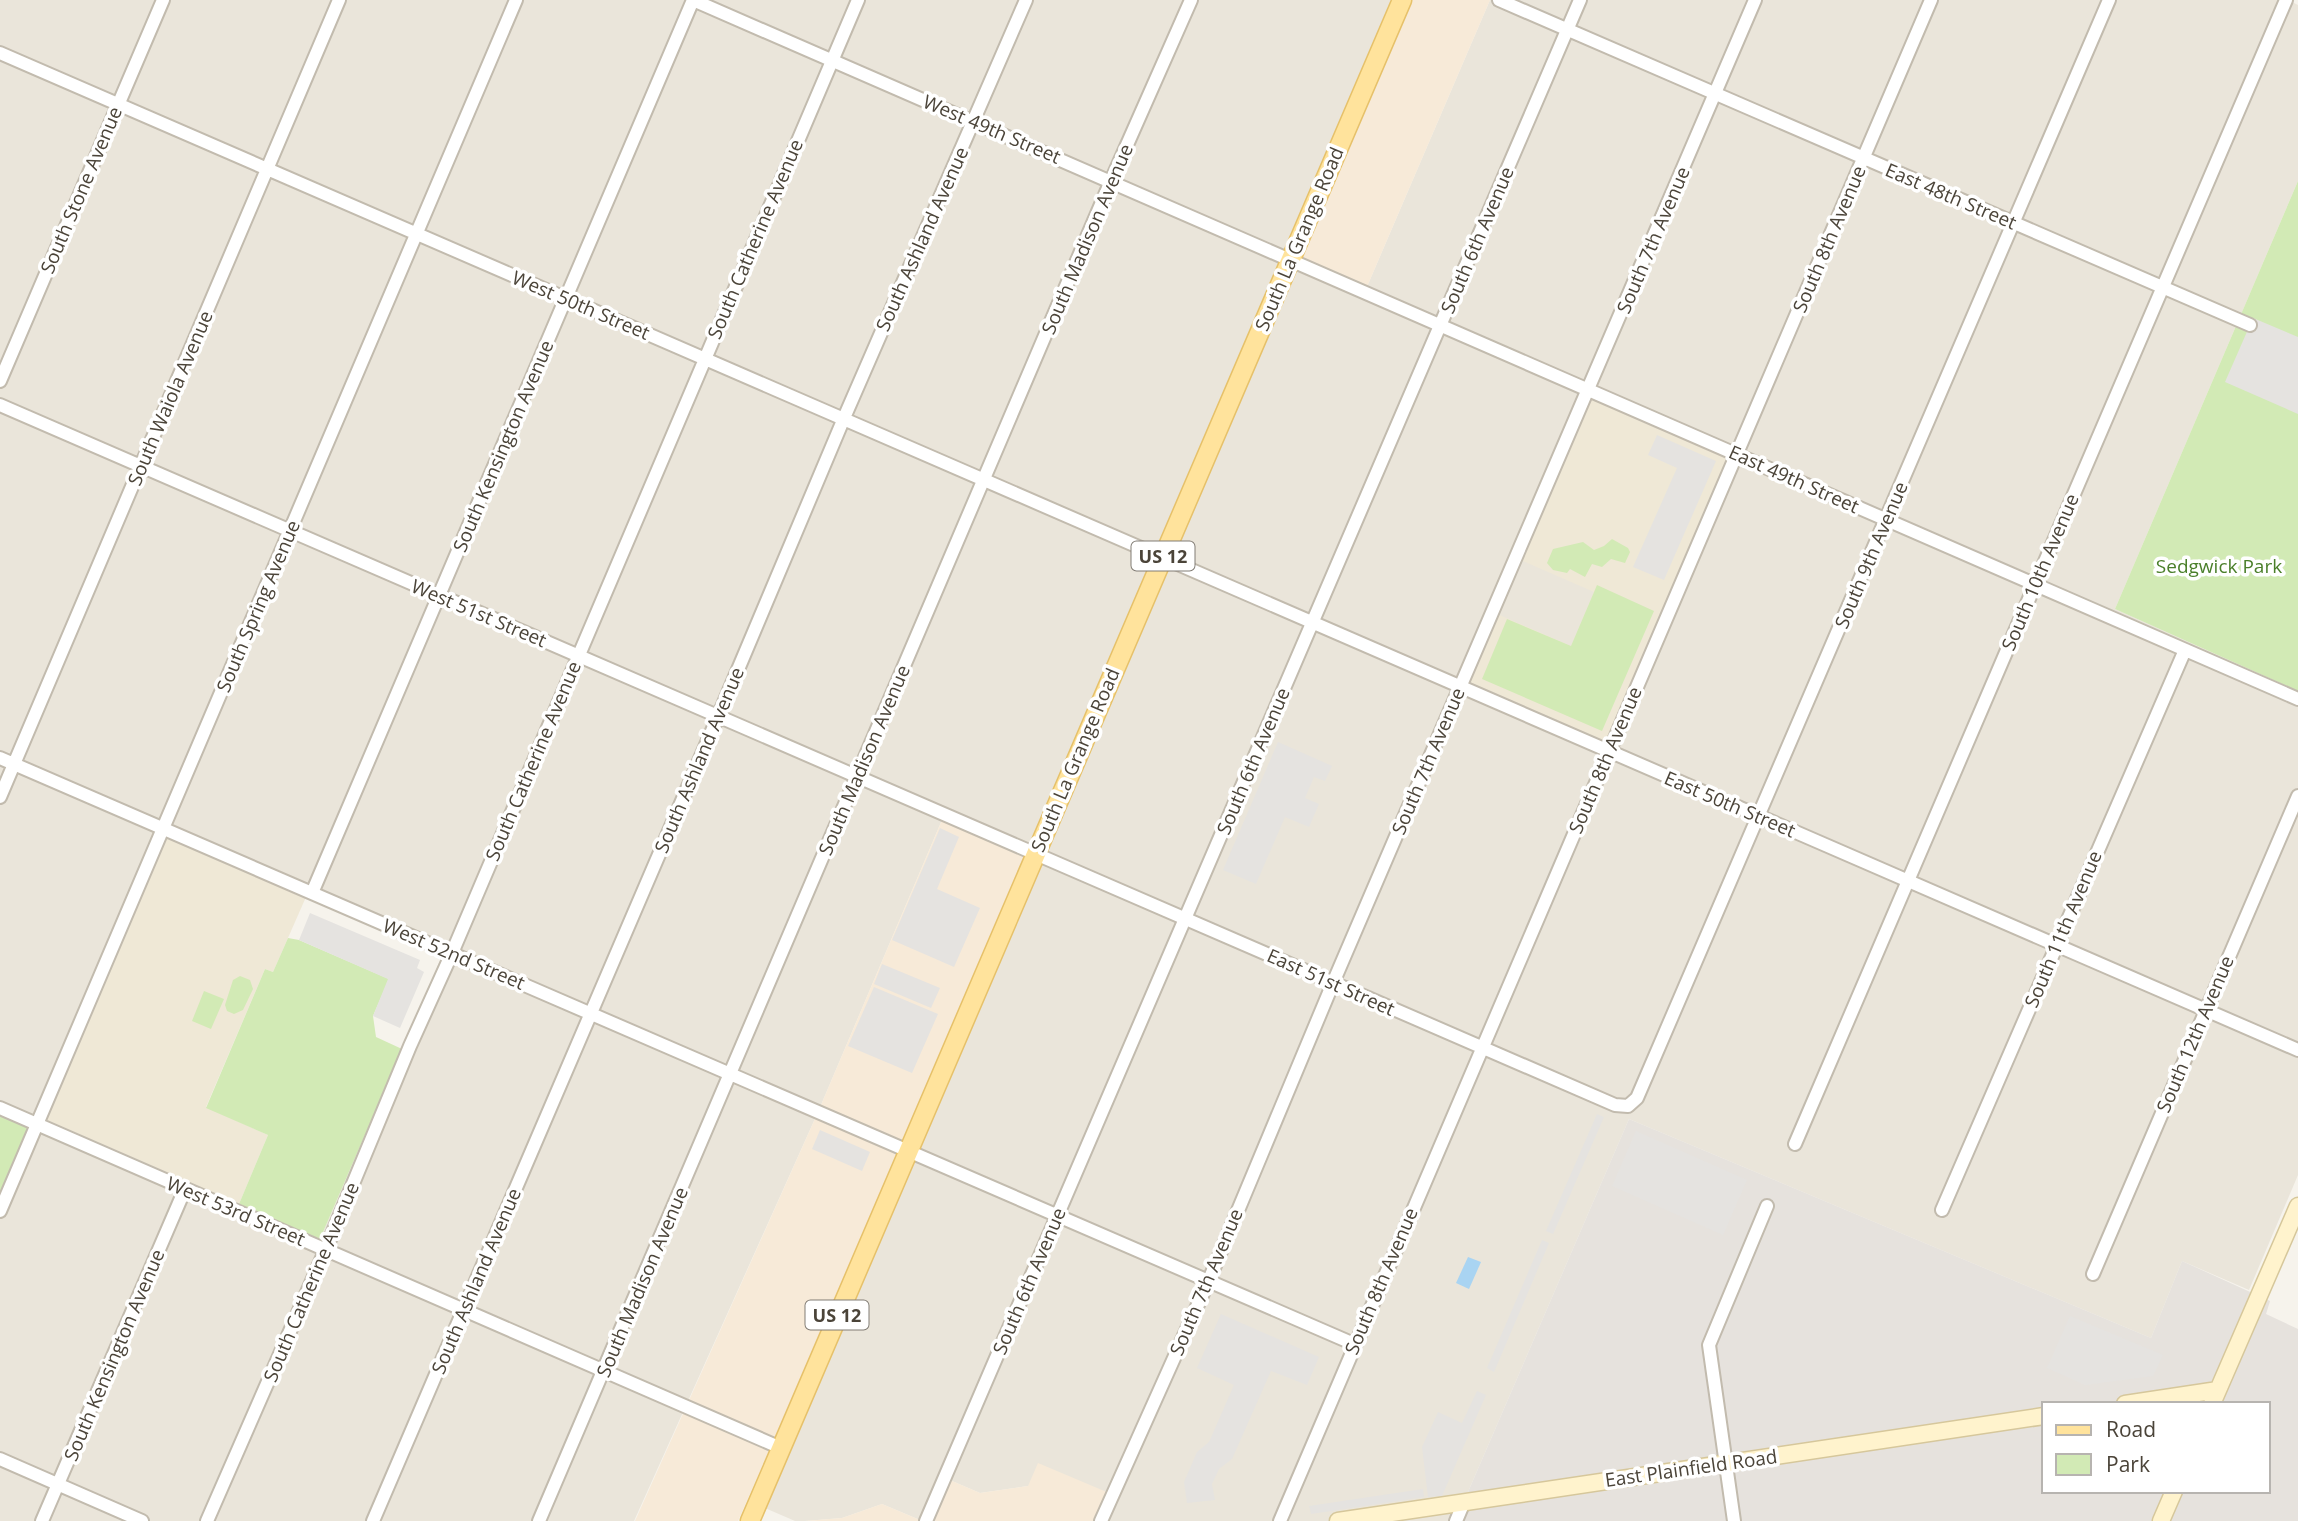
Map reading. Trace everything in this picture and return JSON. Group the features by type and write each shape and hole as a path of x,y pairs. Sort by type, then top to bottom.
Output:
{"main road":[{"name":"South La Grange Road","path":"750,1521 1402,0"},
{"path":"2150,1402 2215,1397 2298,1206"},
{"name":"East Plainfield Road","path":"1338,1521 2042,1416"},
{"path":"2161,1521 2173,1493"}],"street":[{"name":"South Stone Avenue","path":"0,381 163,0"},
{"name":"South Waiola Avenue","path":"0,797 339,0"},
{"name":"South Spring Avenue","path":"0,1211 516,0"},
{"name":"West 49th Street","path":"693,0 1290,258"},
{"name":"South Kensington Avenue","path":"312,892 693,0"},
{"name":"South Catherine Avenue","path":"207,1521 326,1249 410,1046 858,0"},
{"name":"South Ashland Avenue","path":"373,1521 844,418 1026,0"},
{"name":"South Madison Avenue","path":"539,1521 1111,181 1191,0"},
{"name":"East 48th Street","path":"1499,0 2250,325"},
{"name":"South 6th Avenue","path":"926,1521 1580,0"},
{"name":"South 7th Avenue","path":"1101,1521 1209,1280 1333,983 1755,0"},
{"name":"South 8th Avenue","path":"1280,1521 1931,0"},
{"name":"South 9th Avenue","path":"1628,1106 1637,1098 2109,0"},
{"name":"South 10th Avenue","path":"1796,1144 2286,0"},
{"name":"West 50th Street","path":"0,53 1162,558"},
{"name":"East 49th Street","path":"1290,258 2298,699"},
{"name":"West 51st Street","path":"0,405 1035,854"},
{"name":"East 50th Street","path":"1162,558 2298,1051"},
{"name":"South 11th Avenue","path":"1942,1210 2185,650"},
{"name":"West 52nd Street","path":"0,758 1354,1344"},
{"name":"South 12th Avenue","path":"2093,1273 2298,796"},
{"name":"East 51st Street","path":"1035,854 1615,1105 1628,1106"},
{"name":"West 53rd Street","path":"0,1108 781,1448"},
{"name":"South Kensington Avenue","path":"42,1521 185,1189"},
{"path":"1734,1521 1709,1345 1767,1206"},
{"path":"0,1459 142,1521"},
{"path":"1456,1521 1464,1502"}],"shaded area":[{"path":"0,0 1399,0 1033,846 947,808 818,1112 634,1521 0,1521","holes":["306,897 442,956 320,1239 47,1120"]},
{"path":"1408,0 1490,0 1366,289 1296,258"},
{"path":"1490,0 2288,0 2298,5 2298,181 2115,609 2298,691 2298,1175 2249,1290 2182,1261 2151,1338 1629,1119 1468,1492 1450,1521 1096,1521 1028,1486 980,1493 938,1475 920,1520 882,1504 842,1518 795,1521 758,1505 1296,258 1366,289"},
{"path":"2253,318 2298,337 2298,414 2225,382"},
{"path":"1591,392 1734,454 1607,749 1463,686 1495,613 1571,646 1594,592 1518,559"},
{"path":"1657,435 1716,461 1664,580 1633,567 1677,468 1648,455"},
{"path":"1278,742 1332,766 1325,781 1314,777 1305,798 1319,804 1309,827 1285,817 1256,884 1223,870"},
{"path":"942,820 1029,858 738,1521 635,1521 818,1112"},
{"path":"940,828 959,837 937,889 980,908 954,967 892,940"},
{"path":"167,836 306,897 273,972 265,969 206,1107 268,1135 239,1204 47,1120"},
{"path":"310,913 420,960 417,968 424,972 400,1028 373,1016 388,979 299,940"},
{"path":"882,964 940,988 931,1008 874,984"},
{"path":"874,987 938,1014 912,1073 848,1046"},
{"path":"1597,1114 1604,1117 1553,1234 1546,1231"},
{"path":"1629,1119 2151,1338 2182,1261 2270,1301 2266,1314 2298,1329 2298,1521 1450,1521 1468,1492"},
{"path":"820,1130 870,1152 862,1171 812,1149"},
{"path":"1636,1131 1747,1180 1723,1235 1612,1186"},
{"path":"1542,1240 1549,1243 1494,1372 1487,1368"},
{"path":"1221,1314 1319,1357 1307,1385 1271,1371 1232,1459 1219,1469 1212,1484 1215,1500 1187,1503 1184,1482 1197,1452 1209,1442 1234,1385 1197,1368"},
{"path":"2070,1316 2163,1355 2153,1376 2085,1385 2047,1368"},
{"path":"1477,1391 1486,1395 1442,1496 1428,1497 1422,1447 1438,1412 1462,1423"},
{"path":"1038,1463 1109,1493 1096,1521 805,1521 842,1518 882,1504 920,1520 938,1475 980,1493 1028,1486"},
{"path":"1423,1489 1424,1497 1311,1514 1309,1506"}],"green space":[{"name":"Sedgwick Park","path":"2298,181 2298,691 2115,609"},
{"path":"1612,539 1628,548 1630,552 1625,563 1611,559 1602,567 1592,564 1585,577 1570,569 1567,573 1553,570 1547,563 1553,549 1583,542 1594,550"},
{"path":"1597,585 1654,611 1602,731 1482,679 1507,619 1571,646"},
{"path":"288,938 299,940 389,979 373,1016 376,1037 402,1049 320,1239 239,1204 268,1135 206,1108 265,969 273,972"},
{"path":"240,976 250,980 253,989 243,1010 234,1014 227,1011 225,1005 233,980"},
{"path":"204,991 224,999 211,1029 192,1021"},
{"path":"0,1112 35,1126 0,1207"}],"water":[{"path":"1468,1257 1481,1262 1469,1289 1456,1283"}]}
